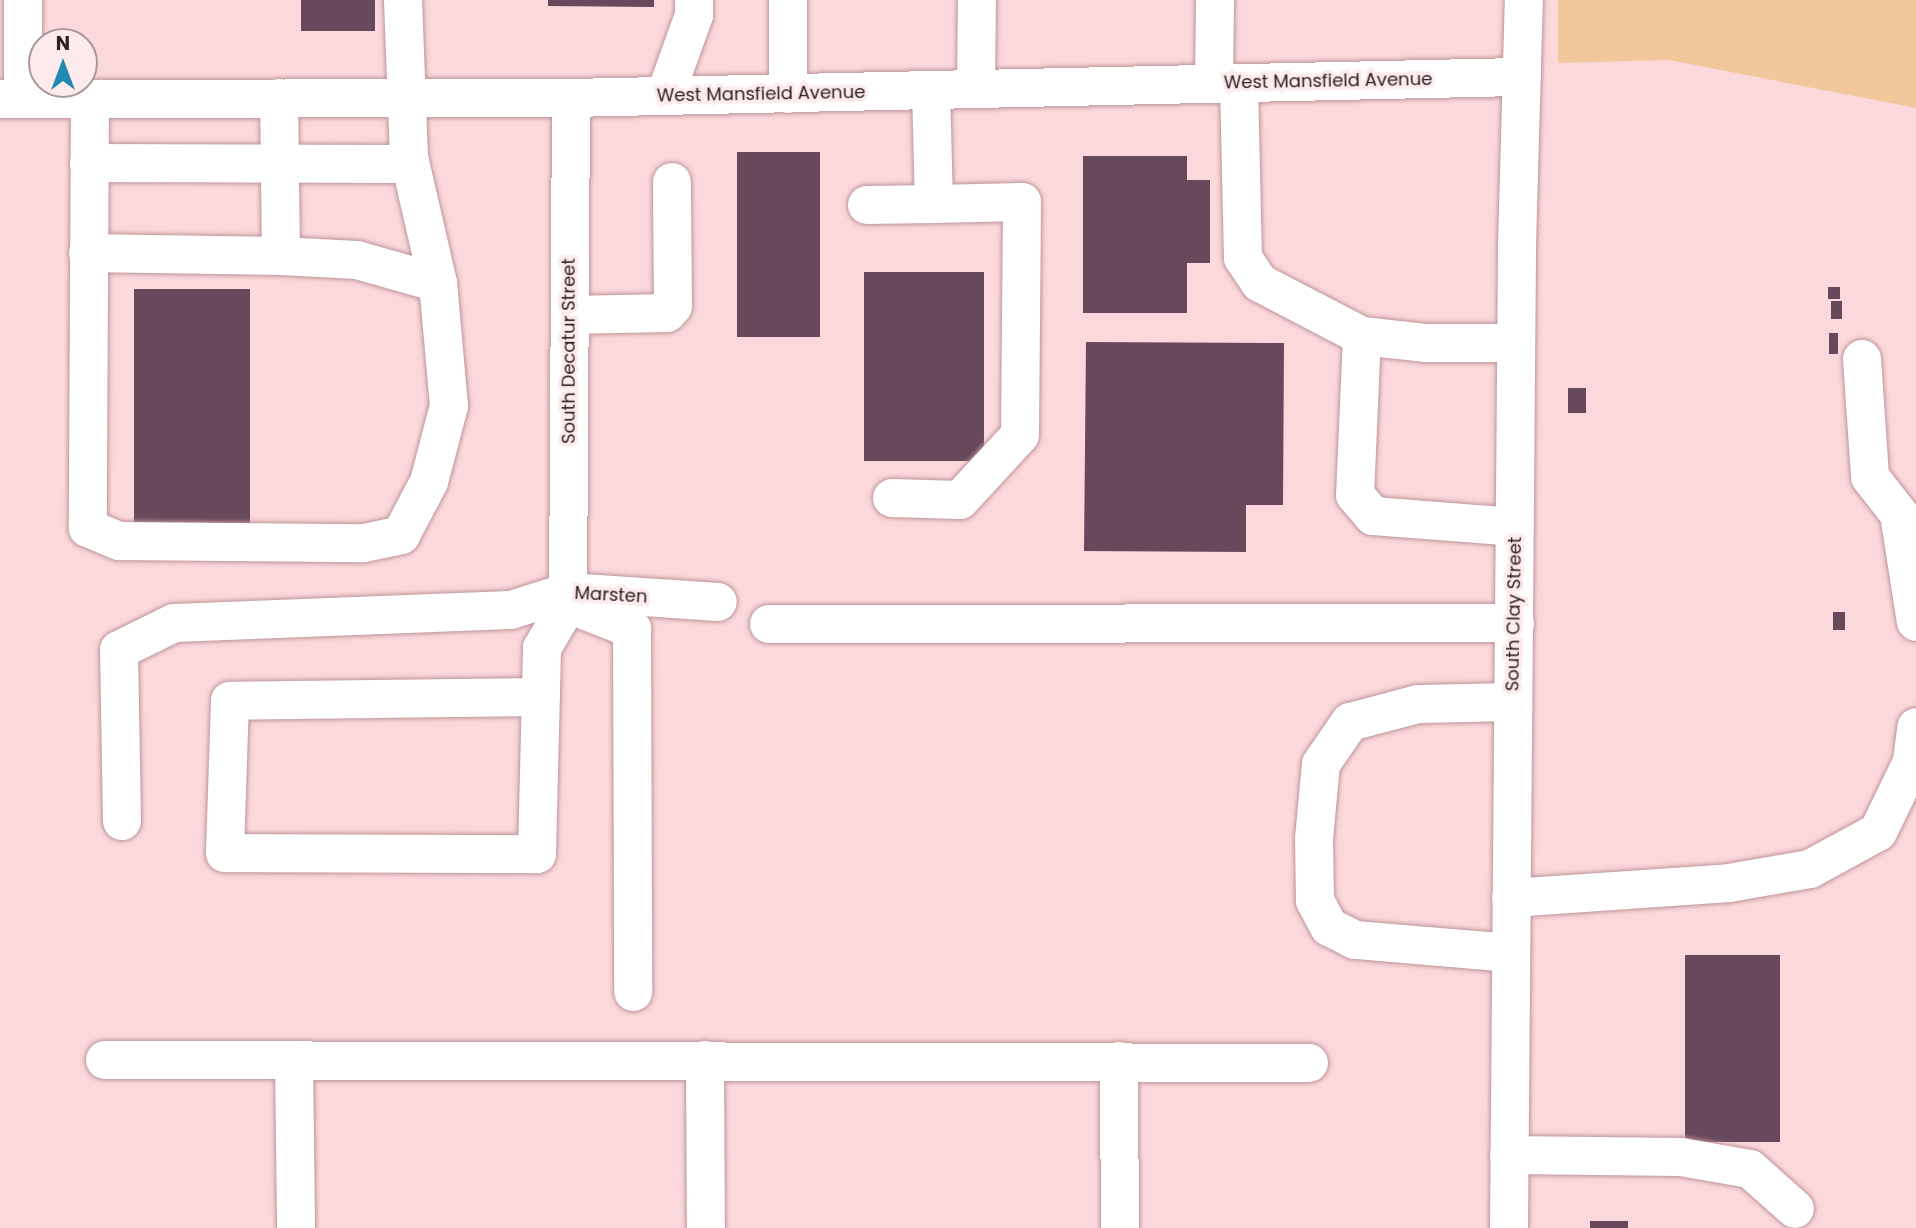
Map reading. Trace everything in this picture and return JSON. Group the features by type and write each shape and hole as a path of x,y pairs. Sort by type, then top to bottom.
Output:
{"street":[{"path":"11,99 23,0"},
{"path":"90,99 88,528 118,541 364,543 401,535 429,482 449,406 438,283 410,157 403,0"},
{"path":"664,96 694,15 695,0"},
{"path":"788,0 788,94"},
{"path":"976,89 978,0"},
{"path":"1215,0 1227,84 1243,258 1260,283 1362,336 1425,343 1516,343"},
{"name":"South Clay Street","path":"1509,1228 1516,343 1524,0"},
{"name":"West Mansfield Avenue","path":"11,99 571,98 1522,77"},
{"path":"931,90 934,204"},
{"path":"279,98 281,256"},
{"name":"South Decatur Street","path":"568,598 571,98"},
{"path":"89,163 401,164 410,157"},
{"path":"570,315 667,313 673,306 672,182"},
{"path":"867,205 1021,202 1020,435 960,500 892,498"},
{"path":"88,253 358,260 438,283"},
{"path":"1362,336 1355,495 1373,516 1515,527"},
{"path":"1862,359 1870,477 1899,514 1916,622"},
{"path":"541,697 230,701 225,853 537,854 541,697 542,648 568,598 632,629 633,992"},
{"name":"Marsten","path":"122,821 119,650 174,623 511,610 568,598 718,602"},
{"path":"769,624 1515,623"},
{"path":"1511,953 1355,940 1329,928 1315,901 1314,839 1321,764 1350,722 1418,704 1514,702"},
{"path":"1511,898 1729,883 1810,869 1878,832 1912,762 1916,727"},
{"path":"105,1060 1309,1063"},
{"path":"294,1060 296,1228"},
{"path":"705,1060 706,1228"},
{"path":"1119,1061 1120,1228"},
{"path":"1509,1155 1681,1157 1750,1169 1795,1209"}],"shaded area":[{"path":"1558,0 1916,0 1916,108 1669,60 1558,63"}],"building":[{"path":"301,0 375,0 375,31 301,31"},
{"path":"548,0 654,0 654,7 548,6"},
{"path":"737,152 820,152 820,337 737,337"},
{"path":"1083,156 1187,156 1187,180 1210,180 1210,263 1187,263 1187,313 1083,313"},
{"path":"864,272 984,272 984,461 864,461"},
{"path":"1828,287 1840,287 1840,299 1828,299"},
{"path":"134,289 250,289 250,533 134,533"},
{"path":"1831,301 1842,301 1842,319 1831,319"},
{"path":"1829,333 1838,333 1838,354 1829,354"},
{"path":"1086,342 1284,343 1283,505 1246,505 1246,552 1084,551"},
{"path":"1568,388 1586,388 1586,413 1568,413"},
{"path":"1833,612 1845,612 1845,630 1833,630"},
{"path":"1685,955 1780,955 1780,1142 1685,1142"},
{"path":"1590,1221 1628,1221 1628,1228 1590,1228"}]}
